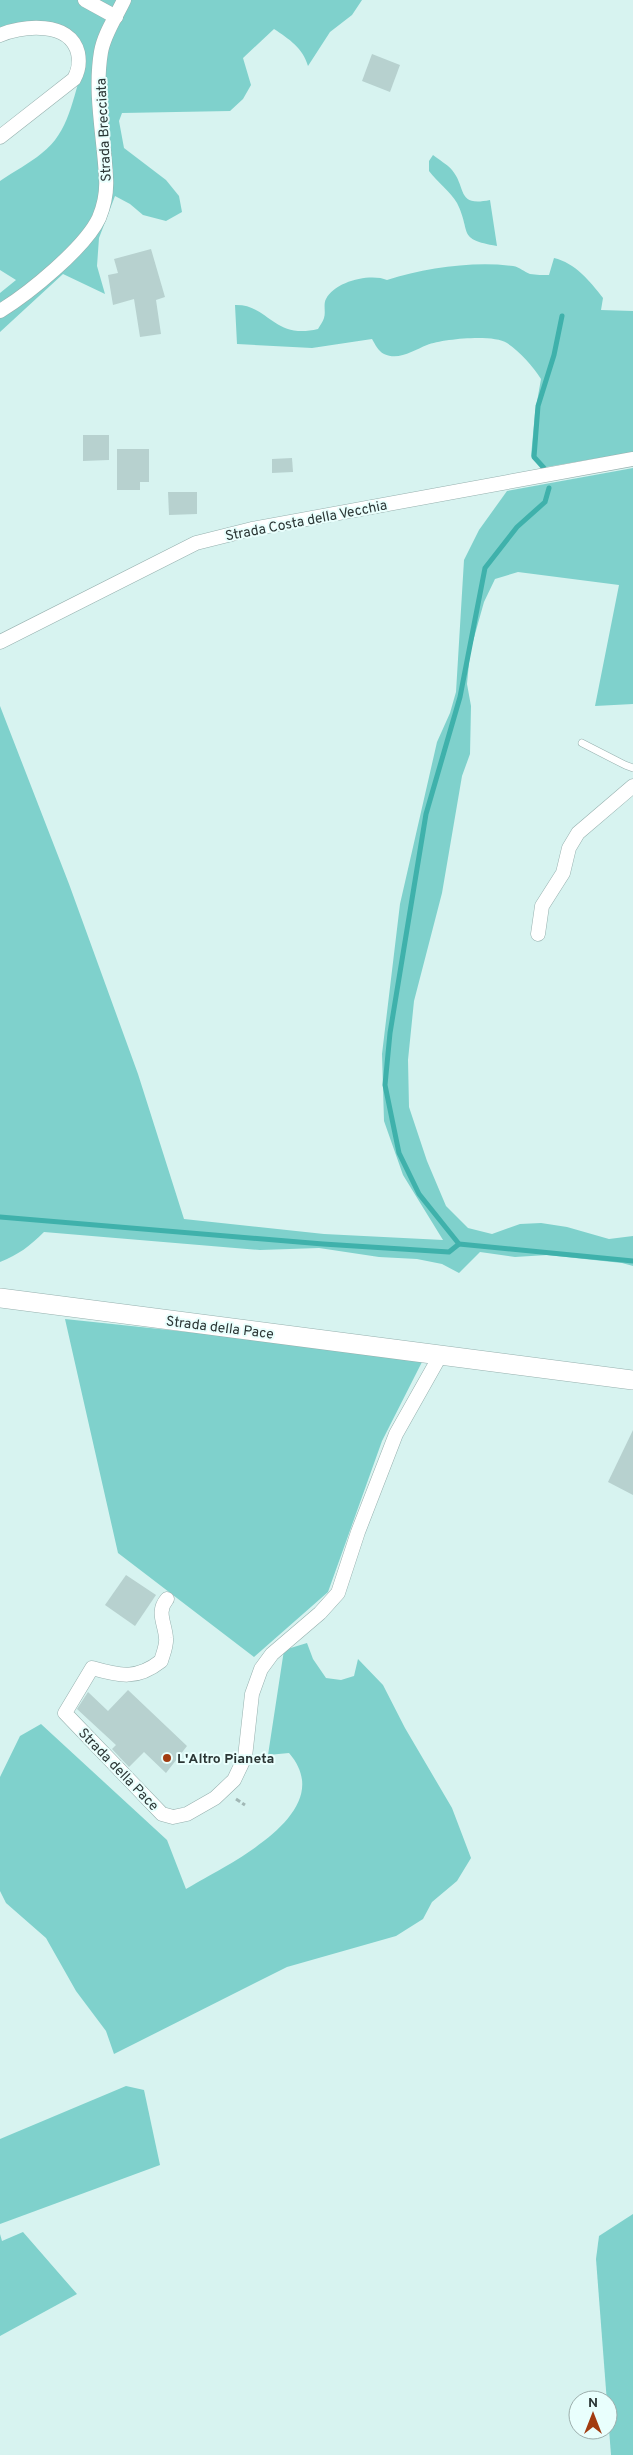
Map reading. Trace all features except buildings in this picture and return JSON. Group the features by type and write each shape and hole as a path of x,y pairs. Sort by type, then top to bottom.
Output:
{"street":[{"path":"85,0 116,17"},
{"name":"Strada Brecciata","path":"0,311 54,270 88,233 98,218 106,190 99,70 104,39 124,0"},
{"path":"0,34 33,28 54,30 74,44 79,60 78,72 74,79 0,137"},
{"name":"Strada Costa della Vecchia","path":"0,642 196,543 252,529 633,459"},
{"path":"538,934 542,906 563,873 569,848 578,833 633,786"},
{"name":"Strada della Pace","path":"0,1298 633,1380"},
{"name":"Strada della Pace","path":"167,1599 162,1604 161,1615 167,1638 162,1662 146,1673 119,1676 92,1668 65,1713 162,1814 173,1817 187,1814 214,1798 234,1780 245,1757 252,1694 262,1669 272,1654 320,1614 338,1593 358,1532 396,1434 440,1356"}],"lane":[{"path":"582,743 625,766 633,768"}],"shaded area":[{"path":"0,0 362,0 352,15 330,32 308,66 299,49 274,29 243,58 251,85 243,99 230,111 122,113 119,121 124,148 166,180 179,196 182,212 166,221 143,215 130,204 115,196 99,238 97,266 105,294 63,274 0,332 0,293 16,280 0,270 0,181 37,157 51,145 69,114 83,67 64,28 0,34"},
{"path":"433,155 452,170 467,198 472,201 490,200 497,246 476,241 467,233 457,203 429,171 429,161"},
{"path":"554,258 569,264 587,279 603,298 601,310 633,311 633,452 541,468 531,456 535,413 541,379 521,355 507,343 500,340 468,338 444,341 427,345 401,356 390,356 382,353 372,339 312,348 237,344 235,305 246,306 256,310 291,330 318,329 324,318 325,301 337,287 354,280 372,277 387,280 433,269 482,264 513,266 530,274 549,275"},
{"path":"633,468 633,704 595,706 619,585 518,572 495,579 484,602 470,652 467,684 471,706 470,754 462,776 442,893 414,1001 408,1060 409,1107 427,1161 446,1206 468,1228 492,1234 520,1224 541,1223 567,1227 609,1239 633,1236 633,1266 622,1263 547,1255 515,1257 480,1252 459,1273 442,1264 417,1259 379,1257 319,1248 260,1250 44,1232 24,1250 0,1262 0,706 69,884 138,1074 184,1219 324,1234 443,1240 403,1175 384,1121 382,1054 400,904 437,742 450,713 456,692 464,560 479,530 507,491"},
{"path":"65,1319 328,1347 423,1360 382,1441 328,1592 254,1657 118,1553"},
{"path":"307,1643 313,1659 326,1678 341,1680 354,1676 358,1659 383,1685 405,1728 452,1808 471,1858 457,1881 432,1902 423,1919 396,1936 287,1967 114,2054 106,2031 76,1991 46,1938 6,1903 0,1891 0,1777 20,1736 41,1724 167,1840 186,1889 250,1851 272,1835 290,1816 300,1796 301,1775 289,1753 268,1755 284,1650"},
{"path":"126,2086 144,2090 160,2165 0,2224 0,2139"},
{"path":"633,2214 633,2455 611,2455 610,2440 618,2440 618,2390 606,2390 596,2259 599,2236"},
{"path":"23,2232 77,2294 0,2336 0,2234 2,2241"}],"waterway":[{"path":"544,468 534,457 538,406 554,355 562,316"},
{"path":"549,488 545,502 517,527 485,568 460,697 426,814 390,1033 385,1085 399,1153 419,1194 459,1244 633,1261"},
{"path":"0,1217 323,1244 449,1252 459,1244"}],"place":[{"name":"L'Altro Pianeta","path":"167,1758"}]}
